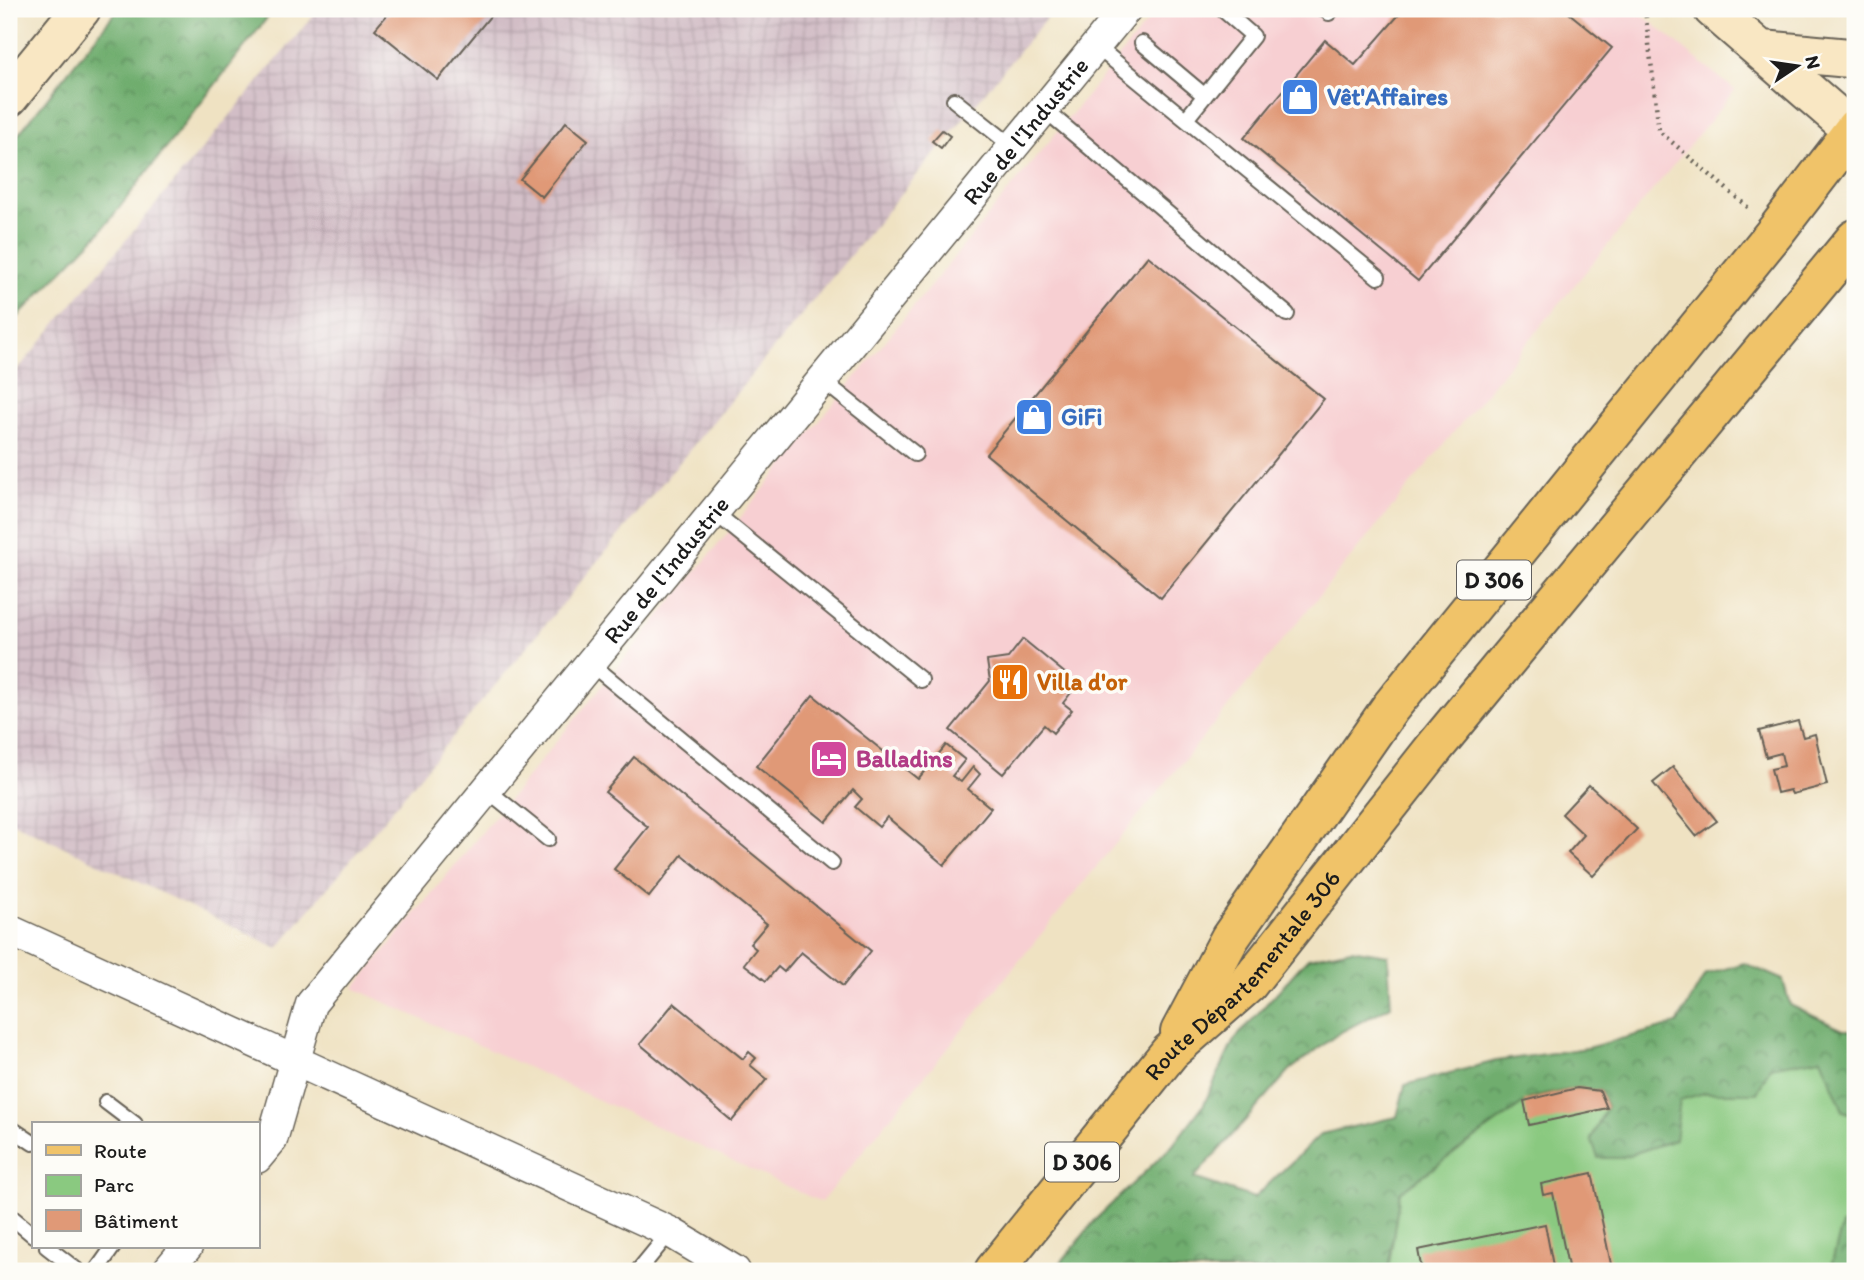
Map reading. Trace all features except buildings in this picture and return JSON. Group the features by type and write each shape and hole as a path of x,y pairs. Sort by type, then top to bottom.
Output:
{"main road":[{"name":"D 306","path":"1170,1052 1230,939 1390,708 1776,232 1855,130"},
{"name":"Route Départementale 306","path":"994,1271 1170,1052 1248,984 1491,679 1855,239"}],"street":[{"path":"9,97 81,9"},
{"name":"Rue de l'Industrie","path":"259,1156 272,1140 311,1003 1126,9"},
{"path":"1713,9 1855,130"},
{"path":"1763,50 1855,57"},
{"path":"9,930 670,1232 735,1271"},
{"path":"167,1271 186,1248"}],"lane":[{"path":"1186,120 1253,36 1222,9"},
{"path":"1324,9 1329,13 1332,9"},
{"path":"1142,43 1205,96"},
{"path":"1096,46 1378,277"},
{"path":"954,100 1013,147"},
{"path":"1044,109 1287,313"},
{"path":"822,380 915,454"},
{"path":"714,512 921,680"},
{"path":"590,663 832,863"},
{"path":"486,789 548,839"},
{"path":"106,1102 132,1122"},
{"path":"9,1127 32,1142"},
{"path":"9,1215 32,1234"},
{"path":"638,1271 670,1232"},
{"path":"48,1248 78,1271"},
{"path":"96,1271 112,1248"}],"path":[{"path":"1645,9 1659,131 1776,232"}],"shaded area":[{"path":"319,9 1054,9 278,948 9,821 9,380"},
{"path":"1158,9 1635,9 1735,90 821,1202 354,988"}],"green space":[{"path":"118,9 274,9 101,231 9,326 9,146"},
{"path":"1351,949 1388,955 1391,1006 1339,1033 1290,1070 1194,1178 1254,1198 1321,1134 1397,1117 1405,1085 1496,1061 1587,1048 1677,1024 1705,975 1744,963 1783,980 1790,1005 1843,1030 1855,1030 1855,1115 1843,1111 1820,1058 1758,1093 1704,1093 1675,1140 1620,1158 1597,1158 1591,1139 1607,1106 1531,1098 1400,1192 1388,1271 1054,1271 1097,1218 1172,1146 1204,1104 1234,1040 1308,958"},
{"path":"1821,1058 1843,1111 1855,1115 1855,1215 1842,1225 1831,1266 1835,1271 1388,1271 1400,1192 1531,1098 1577,1088 1600,1091 1607,1106 1591,1139 1598,1158 1620,1158 1675,1140 1680,1100 1704,1093 1757,1093 1770,1067"},
{"path":"1855,1215 1855,1271 1835,1271 1831,1266 1842,1225"}],"place":[{"name":"Vêt'Affaires","path":"1300,97"},
{"name":"GiFi","path":"1034,417"},
{"name":"Villa d'or","path":"1010,682"},
{"name":"Balladins","path":"829,759"}]}
